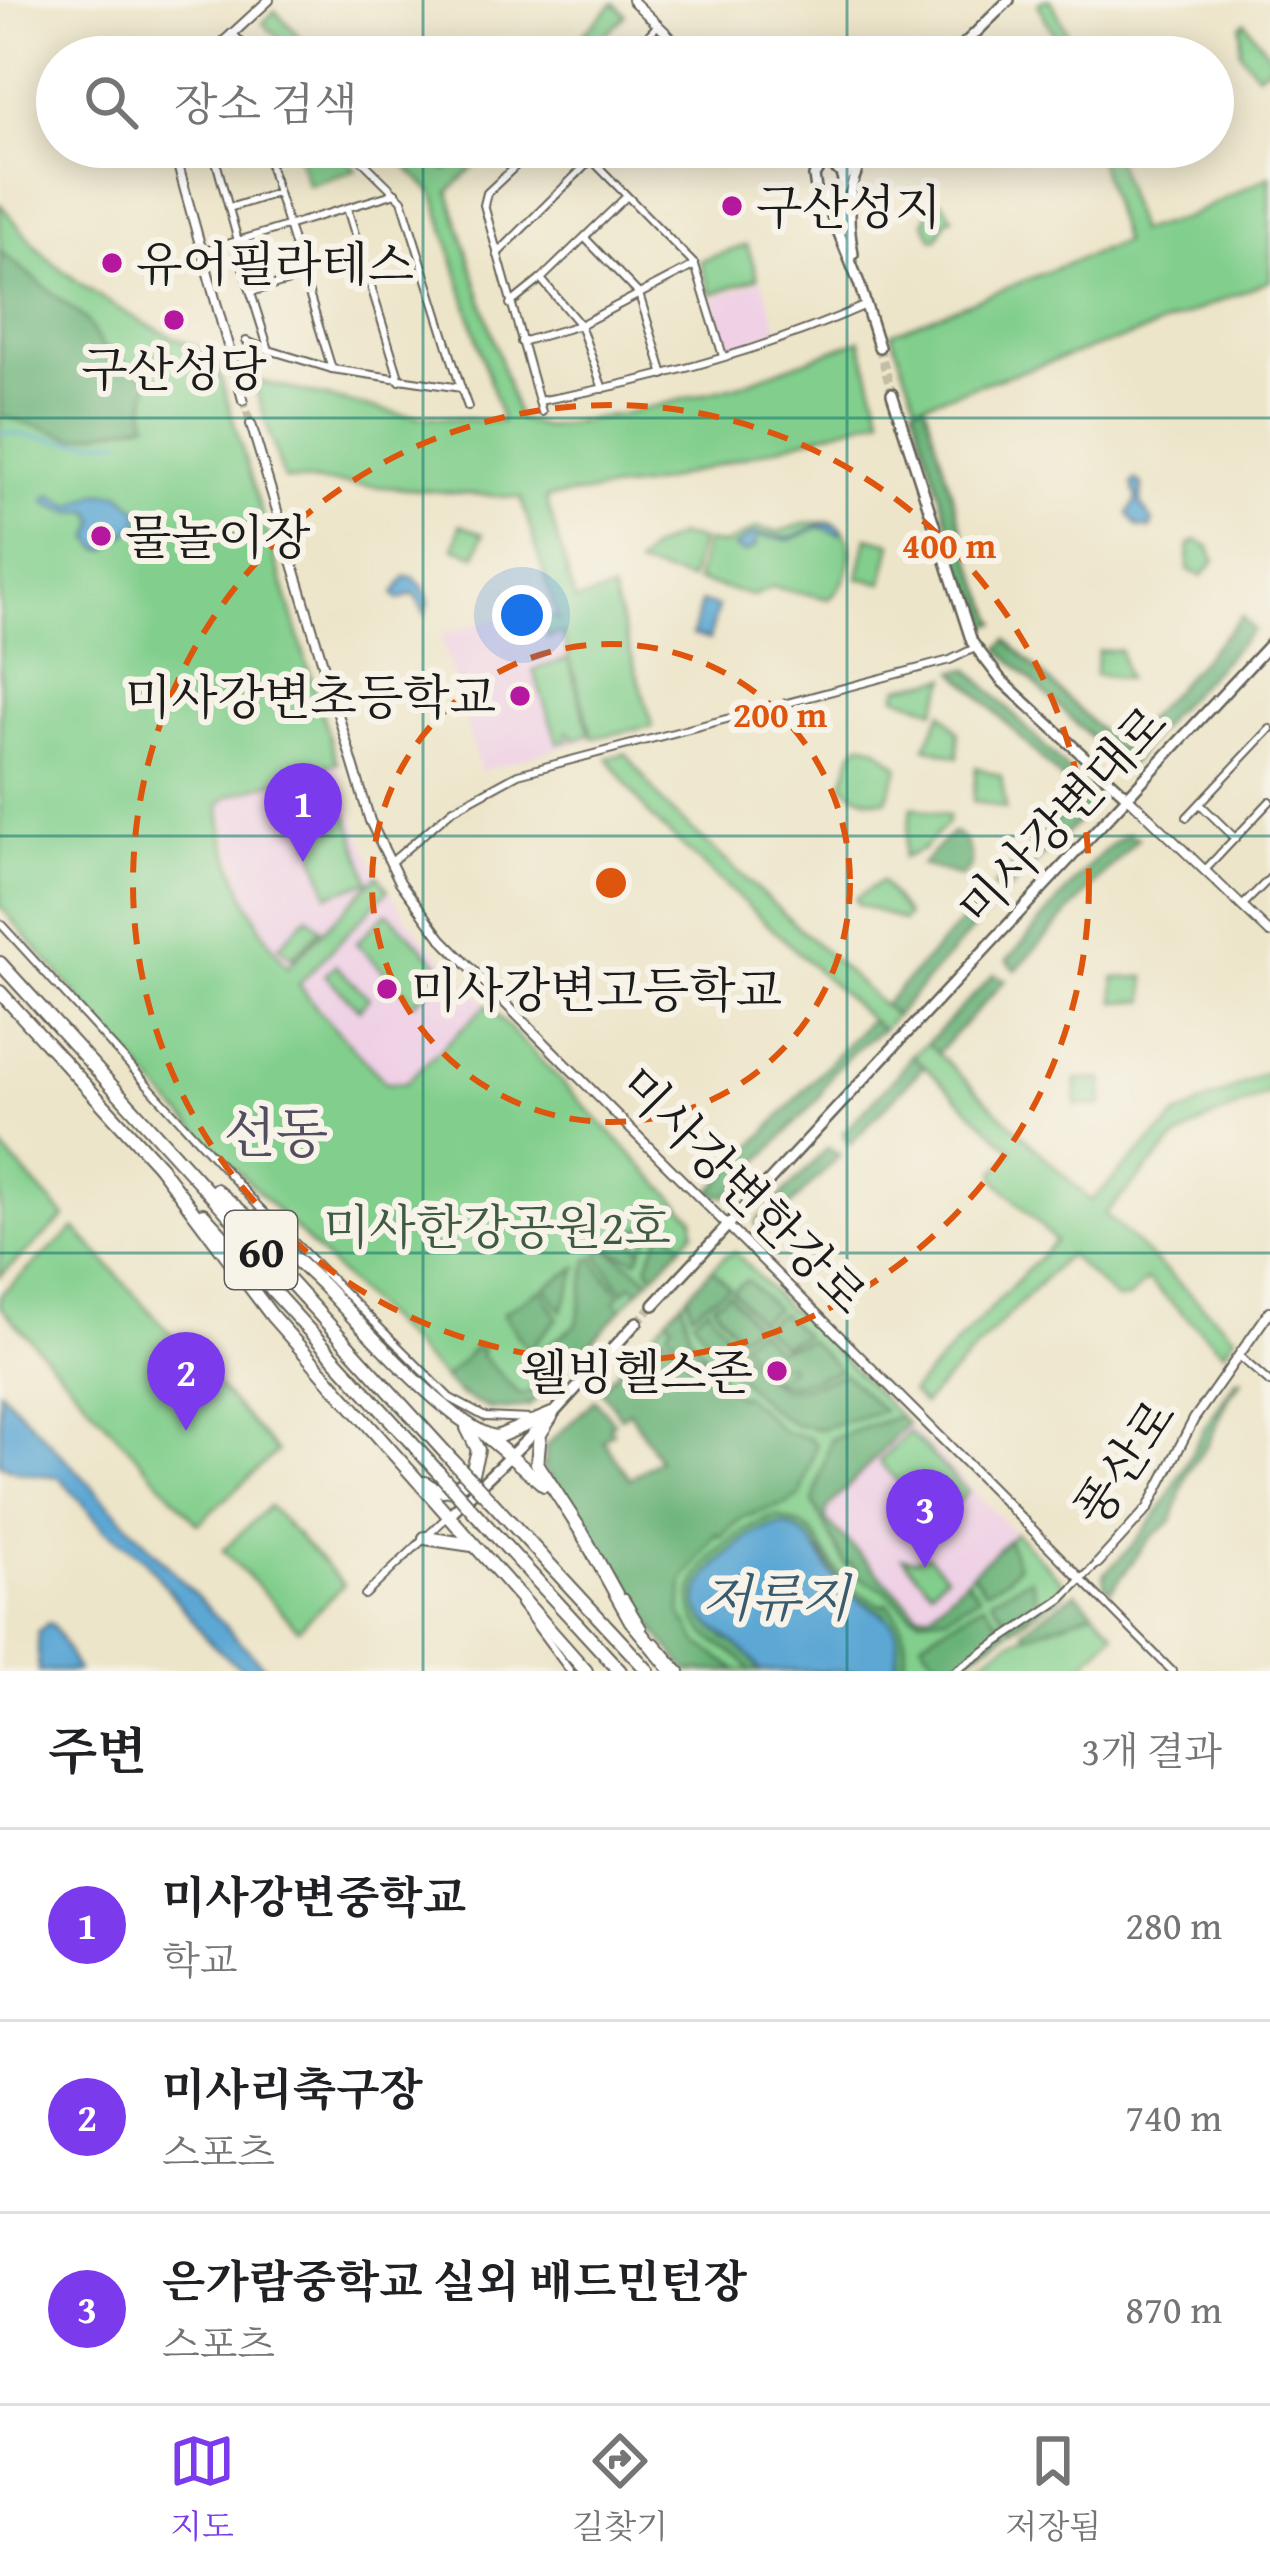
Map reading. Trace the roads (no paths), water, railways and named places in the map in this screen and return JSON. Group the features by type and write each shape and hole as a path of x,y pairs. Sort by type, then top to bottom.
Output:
{"highway":[{"path":"0,954 70,1038"},
{"name":"60","path":"0,964 648,1671"},
{"name":"60","path":"0,995 620,1671"},
{"path":"176,1155 322,1285 470,1431 478,1450 477,1466 461,1485 439,1491 389,1449"},
{"path":"159,1166 272,1316 586,1671"},
{"path":"420,1384 562,1502"},
{"path":"486,1436 518,1431 549,1416"},
{"path":"549,1416 536,1458 631,1621 677,1671"},
{"path":"425,1538 477,1546"}],"main road":[{"path":"972,36 1009,0"},
{"path":"798,168 824,196 879,347"},
{"path":"814,186 823,168"},
{"path":"838,168 844,177"},
{"path":"847,252 839,192 851,168"},
{"path":"857,168 848,207 859,283"},
{"path":"824,196 839,192"},
{"path":"892,394 975,648 1000,680 1128,797"},
{"name":"미사강변대로","path":"653,1305 1270,644"},
{"path":"448,1516 511,1457 637,1322"}],"street":[{"path":"229,36 268,0"},
{"path":"632,0 669,36"},
{"path":"648,36 658,26"},
{"path":"232,33 235,36"},
{"path":"179,168 244,400"},
{"path":"218,168 238,241"},
{"path":"270,168 332,369"},
{"path":"370,168 402,200 468,406"},
{"path":"515,168 484,199 542,412"},
{"path":"496,254 583,168"},
{"path":"599,168 695,266 723,357"},
{"path":"229,208 277,193"},
{"path":"201,252 396,193"},
{"path":"510,304 627,195"},
{"path":"347,208 400,381"},
{"path":"585,238 639,294 664,375"},
{"path":"239,255 269,350"},
{"path":"521,342 580,325 695,266"},
{"path":"251,292 302,277"},
{"path":"542,279 580,325 603,389"},
{"path":"538,400 664,375 866,305"},
{"path":"246,341 332,369 461,388"},
{"name":"미사강변한강로","path":"251,424 370,821 415,906 442,939 1081,1579"},
{"path":"390,863 452,809 518,773 950,660 975,648"},
{"path":"1187,817 1270,729"},
{"path":"1128,797 1270,933"},
{"path":"1205,870 1270,801"},
{"path":"1200,804 1235,838"},
{"path":"1242,906 1270,878"},
{"path":"0,923 259,1207 450,1398 485,1418 549,1416"},
{"name":"풍산로","path":"955,1671 1062,1598 1148,1508 1194,1420 1270,1311"},
{"path":"1239,1356 1270,1383"},
{"path":"365,1595 448,1516"},
{"path":"1081,1579 1172,1671"},
{"path":"507,1580 529,1619 570,1671"}],"water":[{"path":"1136,480 1142,485 1141,505 1153,522 1150,529 1138,527 1128,514 1137,499 1132,484"},
{"path":"98,493 120,493 140,511 139,523 107,550 99,549 91,538 96,522 91,511 71,513 46,503 53,495 72,506"},
{"path":"821,524 837,525 842,531 819,527 790,540 758,536 755,547 745,553 734,547 753,534 791,538"},
{"path":"405,577 413,577 423,587 429,602 425,614 414,594 398,600 394,594"},
{"path":"701,602 718,607 709,640 692,635"},
{"path":"0,1390 268,1671 246,1671 207,1639 144,1559 104,1529 60,1478 18,1472 0,1464"},
{"name":"저류지","path":"786,1525 812,1543 841,1586 893,1625 898,1651 893,1671 760,1671 700,1612 698,1598 704,1582 721,1561 750,1536"},
{"path":"49,1623 78,1671 38,1671 38,1631"}],"waterway":[{"path":"0,432 76,442 122,440"}],"tunnel":[{"path":"879,347 892,394"},
{"path":"243,400 251,424"},
{"path":"637,1322 654,1305"}],"place":[{"name":"구산성지","path":"732,206"},
{"name":"유어필라테스","path":"112,263"},
{"name":"구산성당","path":"174,320"},
{"name":"물놀이장","path":"101,536"},
{"name":"미사강변초등학교","path":"520,696"},
{"name":"미사강변중학교","path":"303,862"},
{"name":"미사강변고등학교","path":"387,989"},
{"name":"웰빙헬스존","path":"777,1371"},
{"name":"미사리축구장","path":"186,1431"},
{"name":"은가람중학교 실외 배드민턴장","path":"925,1568"}],"district":[{"name":"선동","path":"276,1132"}],"park label":[{"name":"미사한강공원2호","path":"497,1226"}]}
